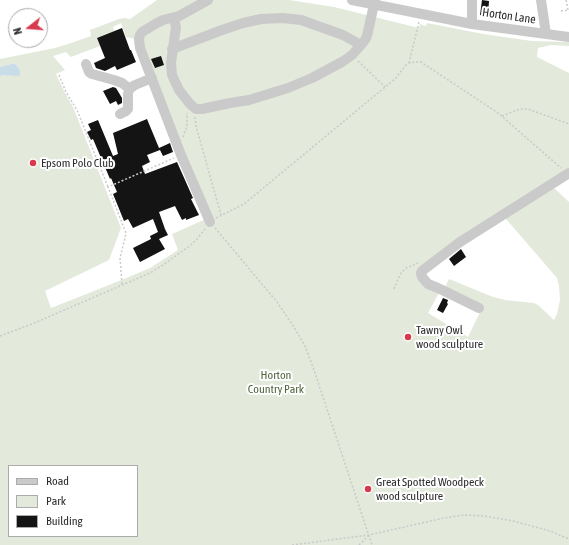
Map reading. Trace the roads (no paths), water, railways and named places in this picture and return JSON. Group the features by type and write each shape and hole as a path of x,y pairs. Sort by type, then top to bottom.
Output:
{"street":[{"path":"208,0 174,18 160,21 143,30 139,41 140,48 181,155 210,222"},
{"name":"Horton Lane","path":"352,0 375,2 472,24 569,38"},
{"path":"472,0 472,24"},
{"path":"541,0 546,34"},
{"path":"174,18 175,30 172,49 172,75 179,90 196,109 250,100 288,88 337,65 352,55 362,45 367,36 375,2"},
{"path":"172,49 243,23 283,18 301,20 316,25 343,35 362,45"},
{"path":"86,64 89,72 92,74 114,80 124,84 130,89"},
{"path":"120,114 128,109 128,91 138,83 152,78"},
{"path":"479,308 428,284 421,275 422,271 460,242 568,173"}],"water":[{"path":"15,64 19,68 20,75 0,76 0,67"}],"place":[{"name":"Epsom Polo Club","path":"33,163"},
{"name":"Tawny Owl wood sculpture","path":"408,337"},
{"name":"Great Spotted Woodpeck wood sculpture","path":"368,489"}],"park label":[{"name":"Horton Country Park","path":"276,382"}]}
